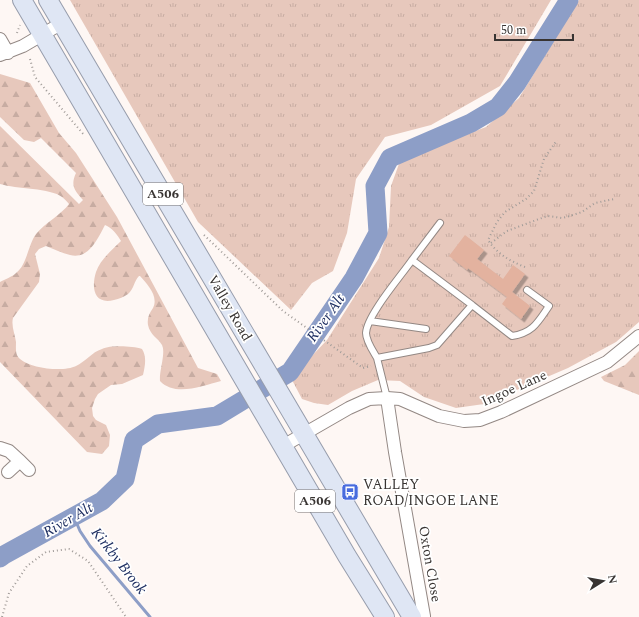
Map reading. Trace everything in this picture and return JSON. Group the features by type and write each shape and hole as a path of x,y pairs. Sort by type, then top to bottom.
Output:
{"main road":[{"name":"Valley Road","path":"22,0 283,446 385,617"},
{"name":"Valley Road","path":"48,0 303,433 418,617"}],"street":[{"path":"0,39 4,54 23,46 62,24"},
{"name":"Ingoe Lane","path":"283,446 303,433 369,399 400,399 439,416 464,421 480,420 501,412 607,362 639,336"},
{"name":"Oxton Close","path":"387,398 418,617"},
{"path":"0,448 9,451 29,470"},
{"path":"8,472 20,461"}],"lane":[{"path":"387,398 378,361 366,334 367,327 384,299 440,223"},
{"path":"412,260 512,336 520,335 536,326 549,306 527,290"},
{"path":"378,361 437,345 472,305"},
{"path":"370,321 426,329"}],"path":[{"path":"525,267 513,262 494,249 488,240 497,222 505,212 526,199 534,191 544,159 557,140"},
{"path":"491,243 507,231 533,221 548,216 562,218 570,216 582,212 595,203 614,199"},
{"path":"200,232 283,311 363,368 378,361"},
{"path":"2,617 9,593 27,566 46,552 69,549 88,560 126,617"}],"green space":[{"path":"70,0 551,0 500,86 431,125 385,137 356,179 347,233 333,271 312,283 291,310 198,222"},
{"path":"579,0 639,0 639,322 616,342 568,368 484,404 456,408 424,397 400,381 378,380 352,391 328,405 302,399 291,378 327,340 379,258 389,227 391,186 400,161 486,127 519,98"},
{"path":"0,74 30,83 59,133 76,153 117,217 198,368 217,374 221,381 189,389 181,389 166,386 160,381 163,348 150,331 148,323 150,312 154,304 154,299 151,290 140,276 137,278 130,292 123,297 116,300 107,301 98,298 94,289 96,272 103,259 121,241 110,228 105,225 92,247 88,251 77,256 46,246 39,249 35,254 40,274 39,282 13,318 12,324 16,342 16,351 17,356 20,359 39,367 64,369 76,366 98,350 116,346 142,349 145,355 143,375 122,384 111,385 98,394 95,399 92,408 93,416 96,420 106,425 110,435 109,446 102,454 87,452 0,362 0,282 13,276 20,269 36,234 69,204 57,194 42,190 0,184 0,126 79,204 83,200 73,185 76,173 41,138 34,142 24,140 0,117"},
{"path":"639,351 639,395 604,381 601,377 625,365"}],"building":[{"path":"465,235 484,250 477,259 503,279 513,265 525,274 512,292 530,306 521,319 502,304 507,297 449,256"}],"waterway":[{"name":"River Alt","path":"0,558 102,501 125,479 134,440 158,424 217,416 290,372 354,278 378,233 375,186 390,158 471,123 498,107 517,83 569,0"},
{"name":"Kirkby Brook","path":"74,517 80,531 90,546 150,617"}],"place":[{"name":"VALLEY ROAD/INGOE LANE","path":"350,492"}]}
